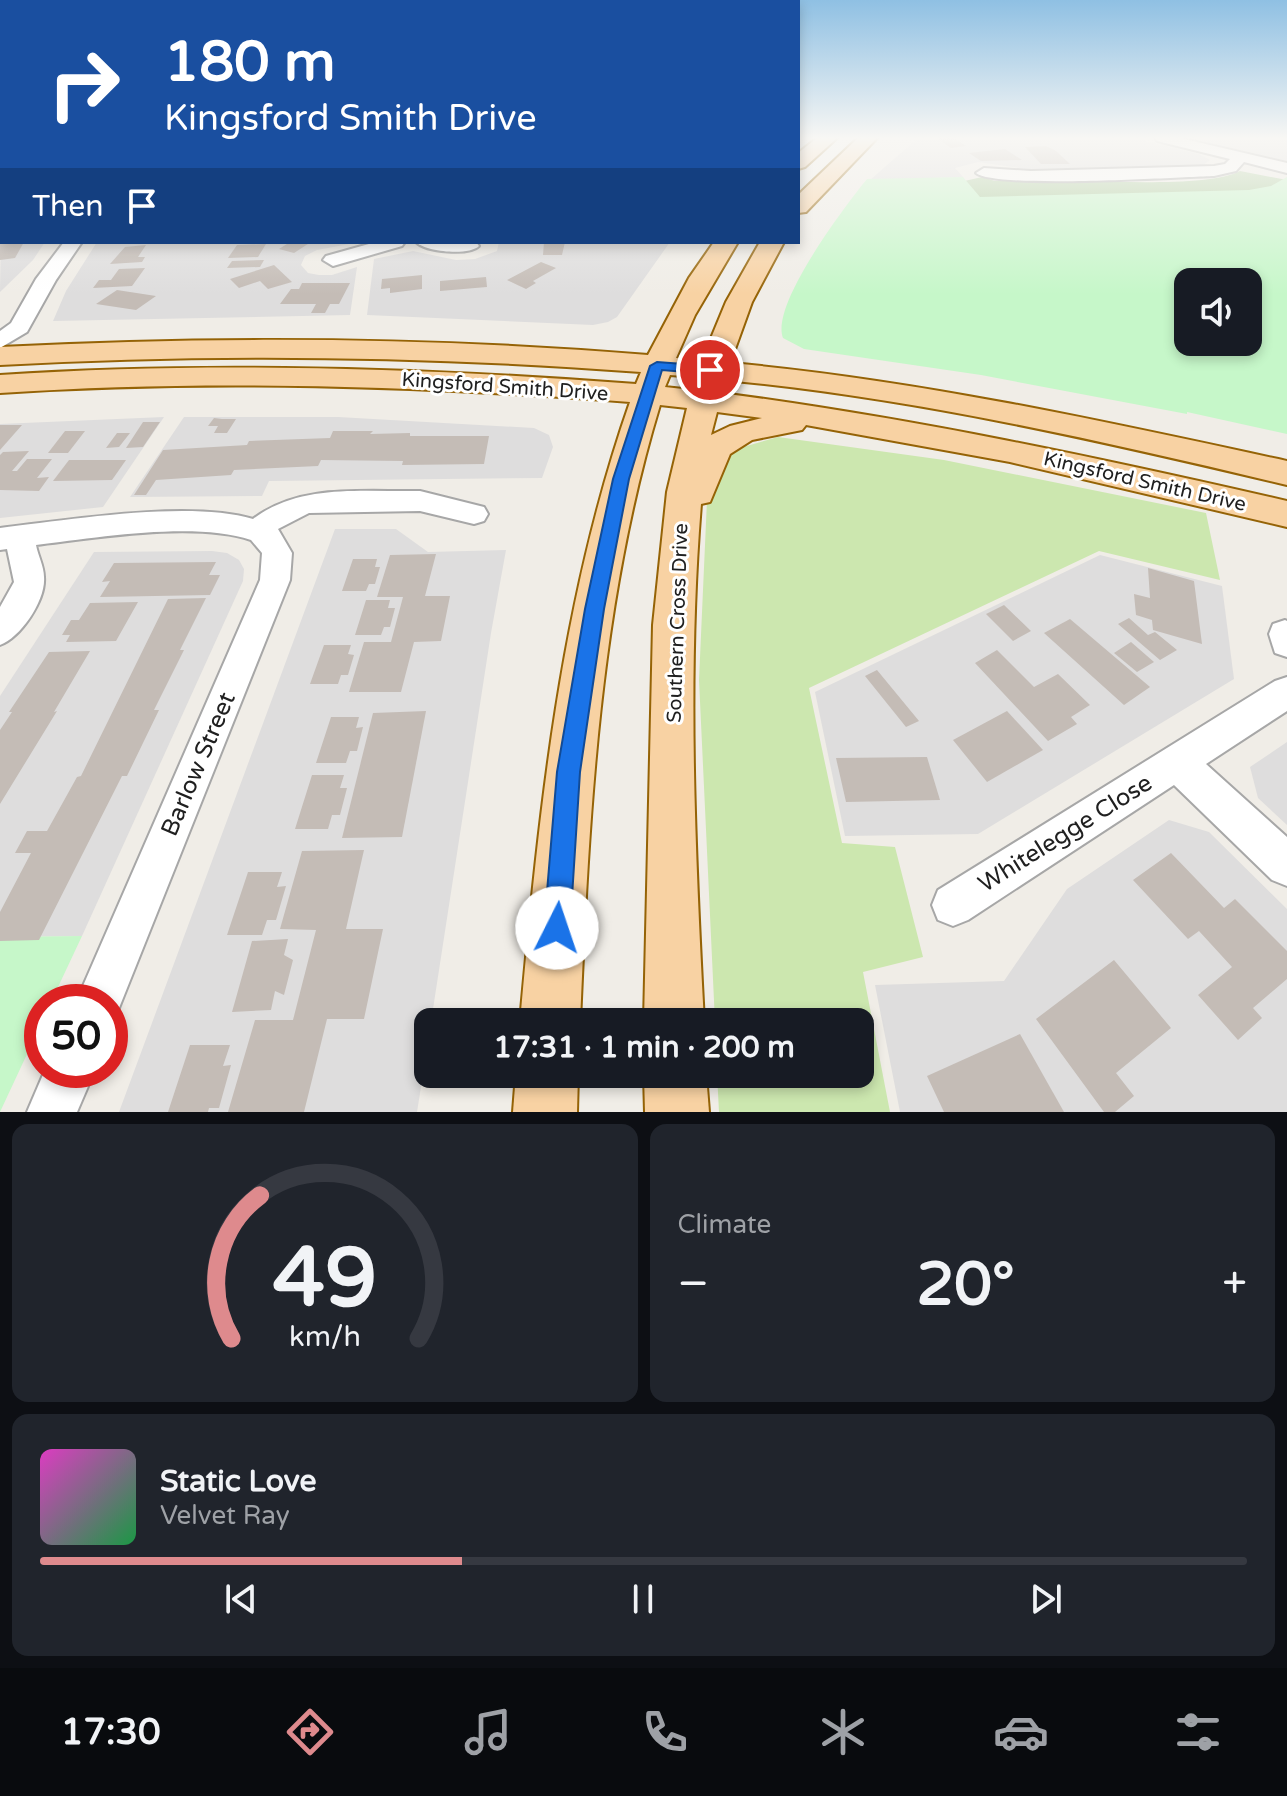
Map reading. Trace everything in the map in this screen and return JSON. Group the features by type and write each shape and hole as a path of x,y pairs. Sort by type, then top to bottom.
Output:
{"main road":[{"path":"800,205 815,190"},
{"path":"551,1008 569,772 595,609 621,479 670,335 725,244"},
{"name":"Southern Cross Drive","path":"674,1008 672,722 681,516 706,385 731,319 771,244"},
{"path":"731,319 764,376"},
{"path":"6,329 47,353"},
{"path":"549,356 584,349 636,345 670,335"},
{"name":"Kingsford Smith Drive","path":"0,356 296,346 549,356 652,381 706,385 820,417 965,442 1131,476 1287,514"},
{"name":"Kingsford Smith Drive","path":"706,385 764,376 1020,416 1287,473"},
{"name":"Kingsford Smith Drive","path":"8,380 320,377 570,390 652,381"},
{"path":"570,390 590,398 605,412 613,430 621,479"},
{"path":"676,606 702,474 715,450 735,433 820,417"},
{"path":"545,1112 546,1088"},
{"path":"676,1088 677,1112"}],"street":[{"path":"6,329 72,244"},
{"path":"333,260 389,244"},
{"path":"448,244 470,246"},
{"path":"0,631 23,598 30,577 12,538 119,526 226,524 258,530 294,505 309,503 420,501 474,514"},
{"name":"Barlow Street","path":"107,984 279,569 278,551 258,530"},
{"name":"Whitelegge Close","path":"953,905 1287,692"},
{"path":"1177,762 1287,865"},
{"path":"52,1112 62,1088"}],"shaded area":[{"path":"1,244 44,244 33,260 0,292"},
{"path":"96,244 349,244 317,250 305,256 301,265 308,273 319,275 332,275 357,267 350,315 53,321 66,291"},
{"path":"499,244 669,244 617,317 608,322 593,325 367,315 374,259 413,251 456,260 475,259 497,251"},
{"path":"164,417 103,507 0,518 0,424"},
{"path":"184,417 338,417 534,428 549,435 553,447 542,478 269,481 262,496 130,497"},
{"path":"335,529 396,529 428,552 506,550 433,1008 414,1008 414,1088 421,1088 417,1112 119,1112"},
{"path":"94,552 227,553 239,560 244,569 243,581 82,936 0,937 0,696"},
{"path":"1100,555 1222,586 1234,679 978,834 845,836 815,692"},
{"path":"1287,742 1287,825 1258,798 1250,767"},
{"path":"1169,820 1209,832 1287,909 1287,1112 900,1112 875,985 1004,981 1067,889"}],"green space":[{"path":"859,190 974,190 980,197 1287,190 1287,434 1187,412 981,375 804,349 783,338 782,323 798,280 827,232"},
{"path":"938,190 1287,190 1287,193 957,200"},
{"path":"778,437 944,460 1206,513 1220,580 1099,551 809,688 842,843 895,847 923,957 863,972 870,1008 714,1008 699,680 707,500 733,450"},
{"path":"82,936 59,984 24,984 24,1061 0,1112 0,937"},
{"path":"874,1029 890,1112 719,1112 718,1088 874,1088"}],"building":[{"path":"0,244 23,244 15,258 0,260"},
{"path":"266,244 258,257 228,258 237,245"},
{"path":"287,244 308,244 294,253 279,249"},
{"path":"544,244 565,244 562,255 543,255"},
{"path":"146,245 138,257 145,257 142,262 110,264 125,247"},
{"path":"264,260 260,267 227,268 232,261"},
{"path":"541,262 556,268 533,281 536,283 526,289 507,280"},
{"path":"274,265 292,282 268,289 260,281 239,288 230,279"},
{"path":"145,268 132,286 93,288 99,280 111,280 119,269"},
{"path":"422,275 422,289 390,293 390,288 381,289 382,279"},
{"path":"486,277 487,287 440,291 440,281"},
{"path":"302,283 350,283 339,304 330,304 325,313 311,313 316,304 280,304 291,289 299,289"},
{"path":"117,290 156,296 136,310 96,304"},
{"path":"214,418 236,419 227,433 214,433 218,426 208,426"},
{"path":"143,422 160,422 143,447 126,448"},
{"path":"0,425 22,425 0,450"},
{"path":"65,431 85,431 68,453 48,453"},
{"path":"333,431 410,433 410,436 489,436 484,464 402,465 403,461 321,460 318,466 234,470 231,475 156,480 146,495 134,495 163,450 247,445 249,441 330,438"},
{"path":"117,433 130,433 119,447 106,448"},
{"path":"29,451 12,471 17,471 27,459 52,459 37,478 49,477 39,491 0,490 0,455 3,452"},
{"path":"69,460 126,460 112,480 53,481"},
{"path":"436,554 425,596 450,596 441,641 414,642 401,692 349,692 364,642 391,642 403,597 377,597 390,555"},
{"path":"353,559 377,559 375,567 380,567 375,584 369,584 366,591 342,591"},
{"path":"216,562 209,575 220,575 210,595 100,597 110,581 102,582 114,563"},
{"path":"1148,568 1194,581 1202,644 1153,630 1152,620 1136,615 1134,594 1150,598"},
{"path":"206,598 180,650 184,650 154,710 159,710 127,776 122,776 39,940 0,941 0,912 31,853 15,853 27,831 47,831 77,777 81,776 168,599"},
{"path":"366,600 390,600 388,608 395,608 390,627 384,627 381,635 355,635"},
{"path":"138,602 116,641 66,642 70,635 62,635 71,620 79,620 90,603"},
{"path":"1004,605 1031,631 1013,641 986,614"},
{"path":"1129,618 1148,635 1155,632 1177,650 1160,660 1118,624"},
{"path":"1070,619 1150,687 1124,705 1044,633"},
{"path":"1131,642 1154,662 1137,672 1114,653"},
{"path":"324,645 351,645 348,654 354,655 348,675 341,675 338,684 310,684"},
{"path":"997,650 1034,687 1058,674 1090,705 1071,717 1077,724 1048,741 975,663"},
{"path":"90,651 0,804 0,730 12,712 9,712 49,652"},
{"path":"877,670 919,721 906,727 865,676"},
{"path":"426,711 402,837 342,838 373,713"},
{"path":"1007,711 1043,750 987,782 953,740"},
{"path":"331,717 359,717 356,728 363,727 357,751 350,751 346,763 316,763"},
{"path":"927,757 940,800 846,802 836,758"},
{"path":"312,775 344,775 340,788 347,788 340,815 332,815 328,829 295,829"},
{"path":"364,850 346,929 383,929 364,1019 327,1019 304,1112 228,1112 255,1020 293,1020 316,930 280,929 302,851"},
{"path":"1171,853 1224,908 1235,899 1287,951 1287,979 1253,1008 1262,1018 1238,1040 1198,995 1232,967 1199,931 1188,939 1133,880"},
{"path":"248,872 282,872 277,887 286,886 276,920 267,920 262,935 227,935"},
{"path":"288,939 284,955 293,960 284,995 275,991 271,1010 232,1012 252,941"},
{"path":"1114,960 1171,1028 1116,1073 1134,1096 1115,1112 1104,1112 1036,1019"},
{"path":"1020,1034 1064,1112 944,1112 927,1076"},
{"path":"190,1045 230,1045 223,1066 231,1065 219,1108 209,1108 208,1112 168,1112"}],"route":[{"path":"557,928 569,772 595,609 621,479 657,366 710,370"}]}
